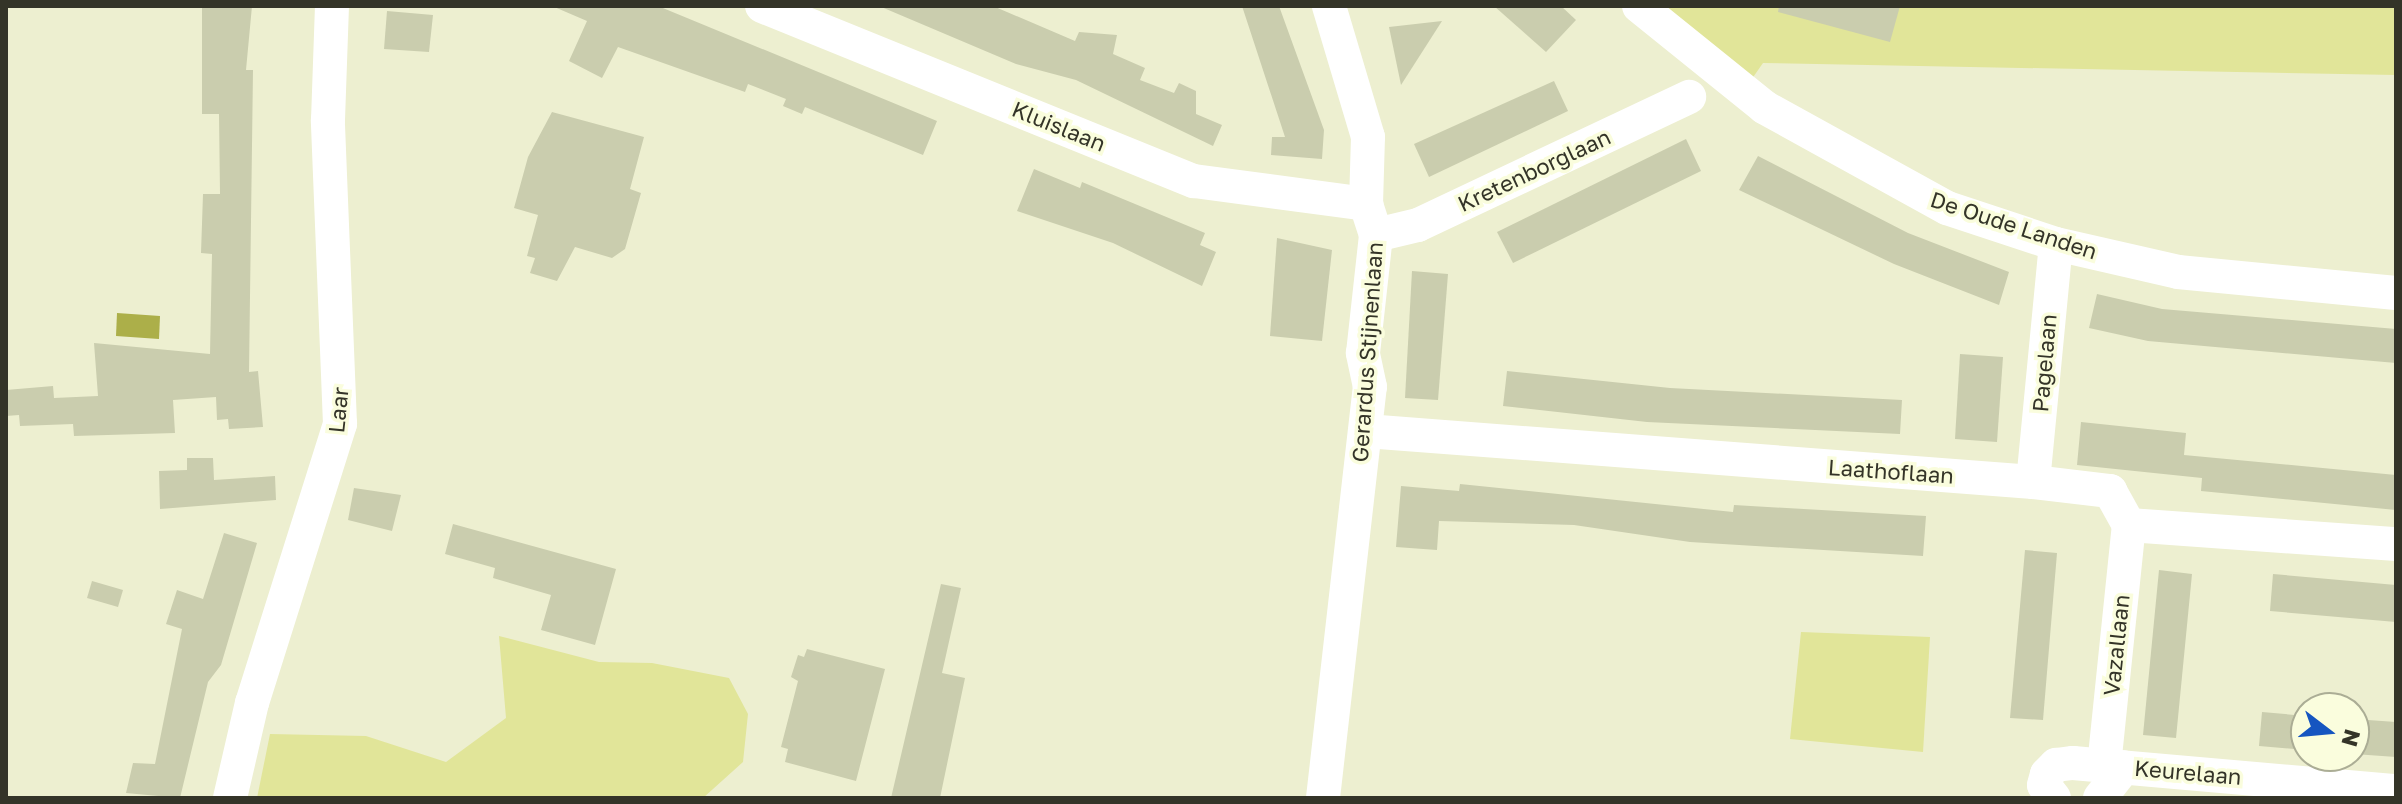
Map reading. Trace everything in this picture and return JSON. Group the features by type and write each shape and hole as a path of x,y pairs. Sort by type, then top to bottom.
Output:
{"street":[{"name":"Laar","path":"230,798 252,703 340,424 328,120 332,6"},
{"name":"Kluislaan","path":"762,6 1194,181 1371,219"},
{"name":"Gerardus Stijnenlaan","path":"1323,798 1370,387 1363,353 1371,219 1368,137 1329,6"},
{"name":"De Oude Landen","path":"1639,6 1728,81 1846,156 1947,208 2056,244 2178,272 2396,293"},
{"name":"Kretenborglaan","path":"1371,219 1418,225 1689,97"},
{"name":"Pagelaan","path":"2033,482 2056,244"},
{"name":"Laathoflaan","path":"1366,431 2033,482 2110,491 2129,525"},
{"path":"2129,525 2396,544"},
{"name":"Vazallaan","path":"2109,777 2129,525"},
{"name":"Keurelaan","path":"2054,798 2044,785 2056,765 2109,777 2396,791"}],"green space":[{"path":"1655,6 2396,6 2396,75 1763,63 1749,83"},
{"path":"1801,632 1930,637 1923,752 1790,739"},
{"path":"499,636 599,662 652,663 729,678 748,714 743,762 703,798 257,798 270,734 366,736 446,762 506,718"}],"shaded area":[{"path":"117,313 160,316 159,339 116,336"}],"building":[{"path":"202,6 252,6 246,70 253,70 249,372 258,371 263,427 229,429 228,419 217,420 216,397 173,400 175,433 74,436 73,424 20,426 19,415 6,416 6,390 53,386 54,398 98,396 94,343 210,354 212,254 201,253 203,194 220,194 219,114 202,114"},
{"path":"552,6 658,6 937,121 923,155 805,107 802,114 783,106 786,99 748,84 745,92 618,47 602,78 569,61 587,21"},
{"path":"879,6 993,6 1075,41 1079,32 1117,35 1113,54 1145,68 1140,80 1174,93 1179,83 1196,91 1196,114 1222,125 1213,146 1076,80 1016,64"},
{"path":"1242,6 1279,6 1324,130 1322,159 1271,155 1272,137 1285,137"},
{"path":"1494,6 1561,6 1576,20 1546,52"},
{"path":"1779,6 1900,6 1890,42 1778,12"},
{"path":"387,11 433,15 429,52 384,49"},
{"path":"1442,21 1401,85 1389,27"},
{"path":"1554,81 1568,111 1429,177 1414,144"},
{"path":"552,112 644,137 630,189 641,193 625,249 612,258 575,247 557,281 530,273 535,258 527,256 538,215 514,208 528,157"},
{"path":"1686,139 1701,171 1513,263 1497,232"},
{"path":"1758,156 1908,233 2009,272 1999,305 1894,264 1739,190"},
{"path":"1034,169 1080,188 1082,182 1205,233 1200,245 1216,252 1202,286 1113,243 1017,211"},
{"path":"1277,238 1332,250 1322,341 1270,336"},
{"path":"1412,271 1448,274 1438,400 1405,398"},
{"path":"2097,294 2162,309 2396,329 2396,363 2148,341 2089,328"},
{"path":"1960,354 2003,357 1997,442 1955,439"},
{"path":"1507,371 1670,388 1902,400 1900,434 1647,422 1503,406"},
{"path":"2081,422 2186,433 2184,455 2396,475 2396,510 2201,491 2202,478 2077,465"},
{"path":"187,458 213,458 214,480 275,476 276,500 160,509 159,471 187,470"},
{"path":"1460,484 1733,512 1734,505 1926,516 1923,556 1690,542 1574,525 1439,521 1437,550 1396,547 1401,486 1459,491"},
{"path":"354,488 401,495 392,531 348,520"},
{"path":"453,524 616,569 595,645 541,630 551,595 493,578 495,568 445,554"},
{"path":"224,533 257,543 221,665 208,682 180,798 126,793 133,763 155,764 182,629 166,624 177,590 203,599"},
{"path":"2025,550 2057,553 2043,720 2010,718"},
{"path":"2159,570 2192,574 2176,738 2143,735"},
{"path":"2273,574 2396,585 2396,622 2270,611"},
{"path":"92,581 123,590 118,607 87,598"},
{"path":"941,584 961,588 942,673 965,678 940,798 891,798"},
{"path":"807,649 885,669 856,781 785,762 788,749 781,747 798,681 791,677 798,655 804,657"},
{"path":"2262,712 2290,715 2290,749 2259,746"},
{"path":"2370,720 2396,722 2396,757 2370,755"}]}
